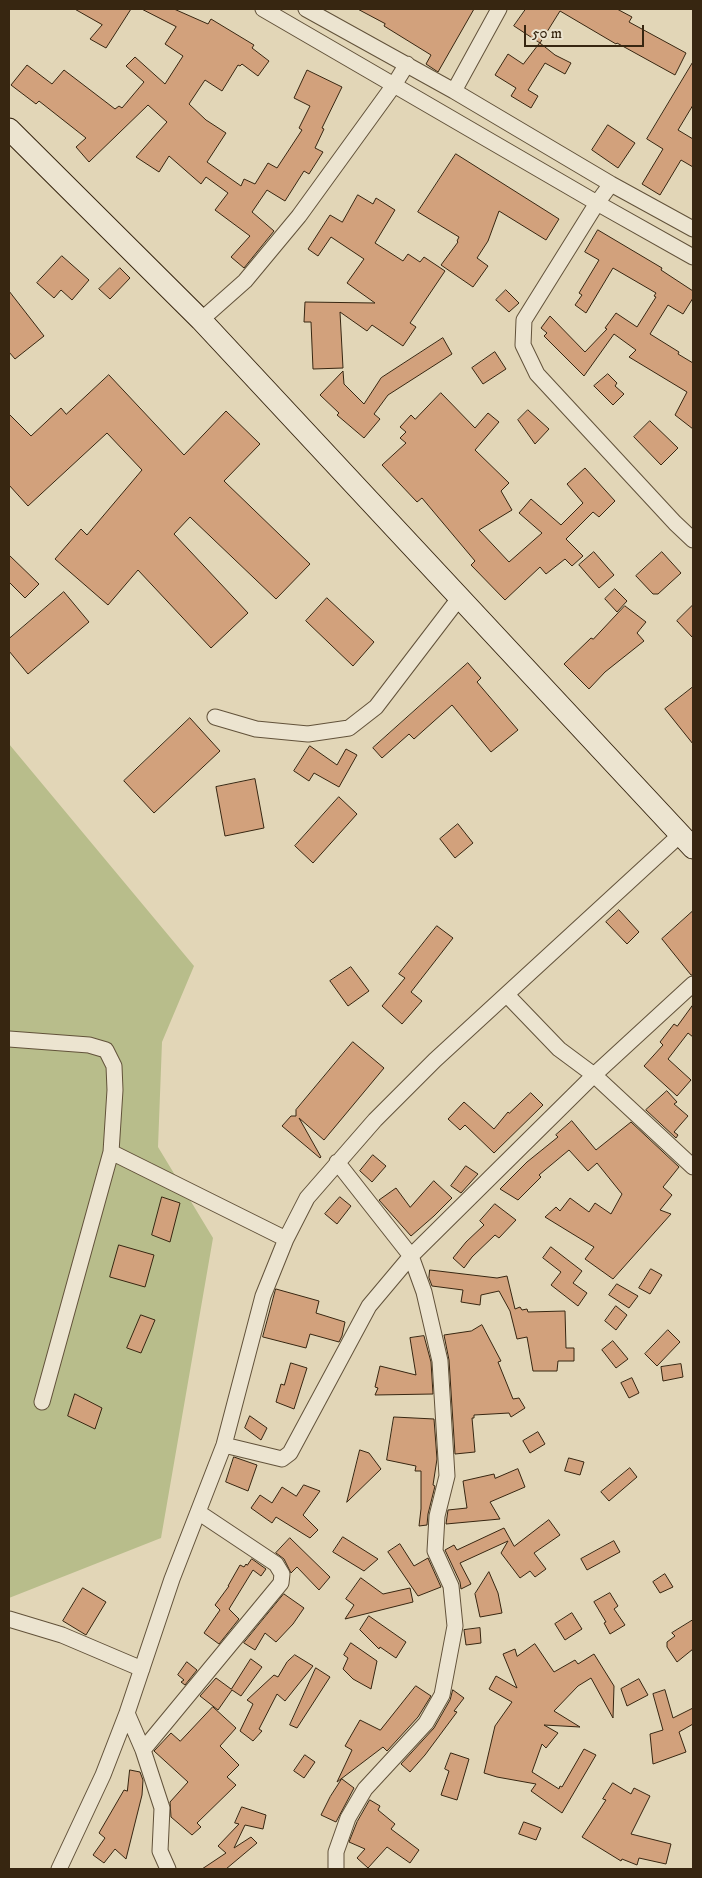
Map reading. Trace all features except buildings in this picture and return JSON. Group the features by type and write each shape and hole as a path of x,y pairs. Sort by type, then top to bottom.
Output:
{"main road":[{"path":"11,137 201,320 687,841"}],"street":[{"path":"263,9 693,257"},
{"path":"306,9 407,64 611,184 693,229"},
{"path":"454,91 498,9"},
{"path":"201,320 245,281 299,216 394,85 407,64"},
{"path":"520,157 530,136"},
{"path":"611,184 597,203 524,320 523,345 536,374 668,516 693,540"},
{"path":"215,717 256,729 308,734 349,728 376,707 460,597"},
{"path":"59,1869 103,1775 127,1713 172,1579 224,1445 263,1296 286,1238 307,1198 375,1120 435,1060 507,995 687,841"},
{"path":"224,1445 282,1459 290,1453 369,1306 411,1256 594,1075 693,984"},
{"path":"507,995 559,1049 594,1075 693,1167"},
{"path":"9,1039 90,1045 106,1050 114,1066 115,1090 111,1152 42,1402"},
{"path":"111,1152 286,1238"},
{"path":"336,1869 336,1852 348,1818 366,1789 426,1722 442,1695 455,1626 451,1586 435,1551 437,1516 447,1476 440,1361 424,1292 411,1256 337,1162"},
{"path":"143,1750 280,1583 282,1574 276,1564 198,1512"},
{"path":"9,1619 62,1635 142,1669"},
{"path":"127,1713 143,1750 162,1808 160,1851 168,1869"}],"green space":[{"path":"9,744 194,966 162,1042 158,1147 213,1238 161,1538 9,1598"}]}
